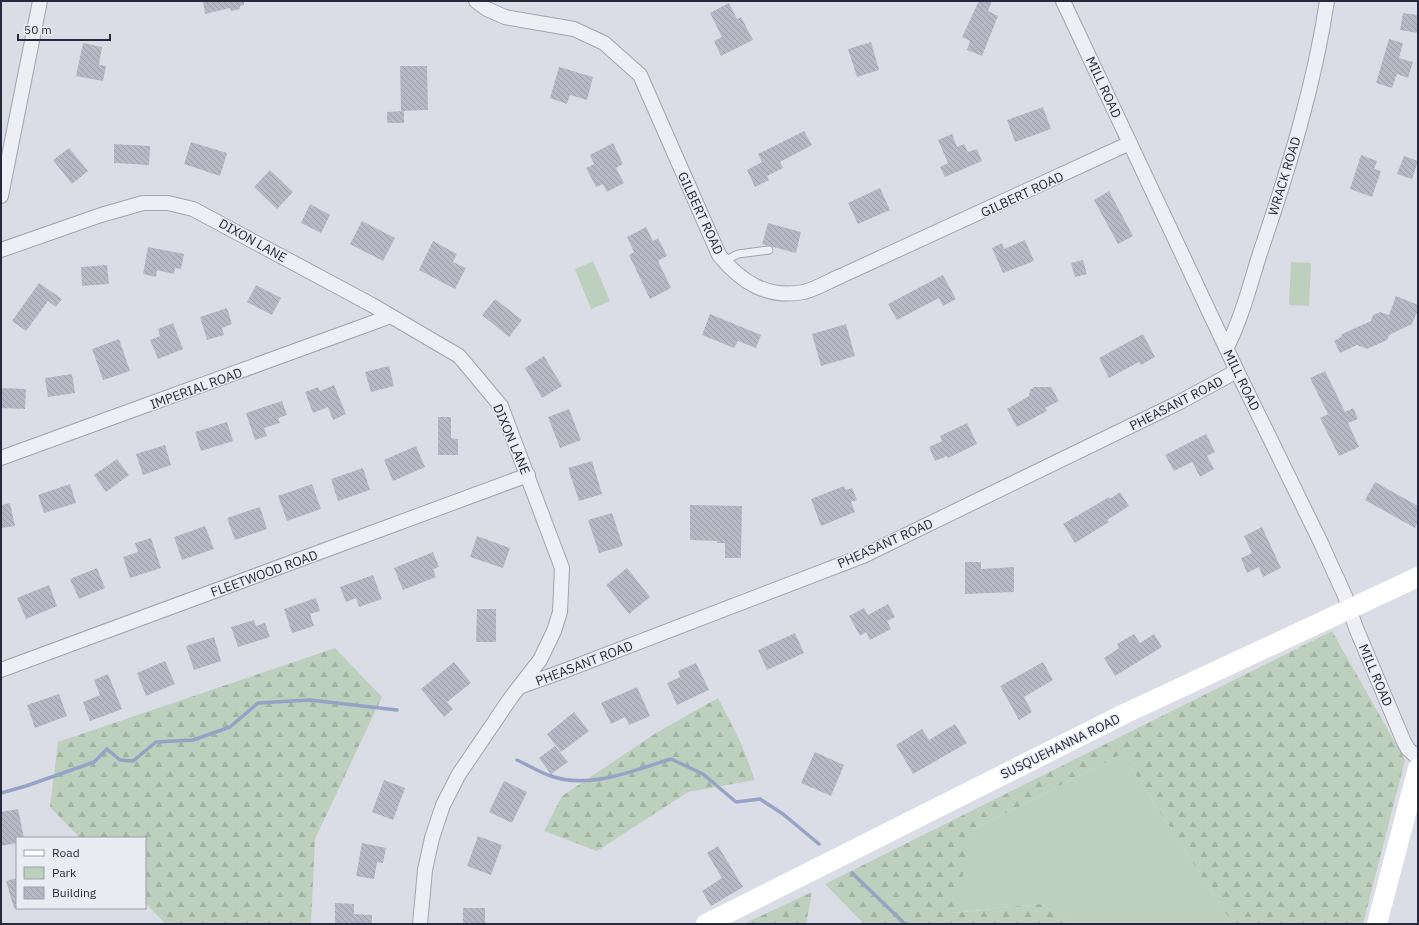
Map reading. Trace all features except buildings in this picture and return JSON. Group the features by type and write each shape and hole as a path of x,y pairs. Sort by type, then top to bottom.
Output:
{"main road":[{"name":"SUSQUEHANNA ROAD","path":"706,924 1117,717 1269,645 1350,610 1418,577"},
{"path":"1377,924 1417,782"}],"street":[{"path":"1,196 40,1"},
{"name":"GILBERT ROAD","path":"476,1 487,9 505,17 574,29 604,43 640,75 719,255 731,270 758,288 780,294 805,292 1085,165 1130,142"},
{"name":"MILL ROAD","path":"1063,1 1321,543 1404,742 1418,758"},
{"name":"WRACK ROAD","path":"1227,347 1241,316 1250,283 1286,180 1309,89 1327,1"},
{"name":"DIXON LANE","path":"1,250 143,203 168,203 193,209 209,216 391,316 459,356 501,406 562,568 560,612 554,631 540,660 519,687 459,774 444,805 432,838 425,870 420,924"},
{"name":"IMPERIAL ROAD","path":"1,458 391,316"},
{"name":"PHEASANT ROAD","path":"519,687 863,556 1178,403 1238,371"},
{"name":"FLEETWOOD ROAD","path":"1,670 528,475"}],"lane":[{"path":"724,261 738,254 769,250"}],"green space":[{"path":"593,261 610,301 591,309 575,269"},
{"path":"1291,262 1311,263 1309,306 1289,305"},
{"path":"1332,631 1405,760 1363,924 1233,924 1122,754 974,829 954,913 1040,904 1076,924 864,924 825,884"},
{"path":"335,648 382,697 315,839 311,924 166,924 146,904 146,837 79,837 50,807 58,742"},
{"path":"718,698 741,743 755,780 688,792 597,851 544,831 562,796 656,733"},
{"path":"1122,754 1233,924 1076,924 1040,904 953,913 974,829"},
{"path":"812,892 806,924 743,924"}],"waterway":[{"path":"1,793 26,786 94,762 107,749 120,760 133,761 156,742 193,740 230,727 258,703 310,700 397,710"},
{"path":"517,760 551,776 566,780 581,781 611,777 671,759 703,774 736,802 760,799 783,814 819,844"},
{"path":"852,873 905,924"}]}
